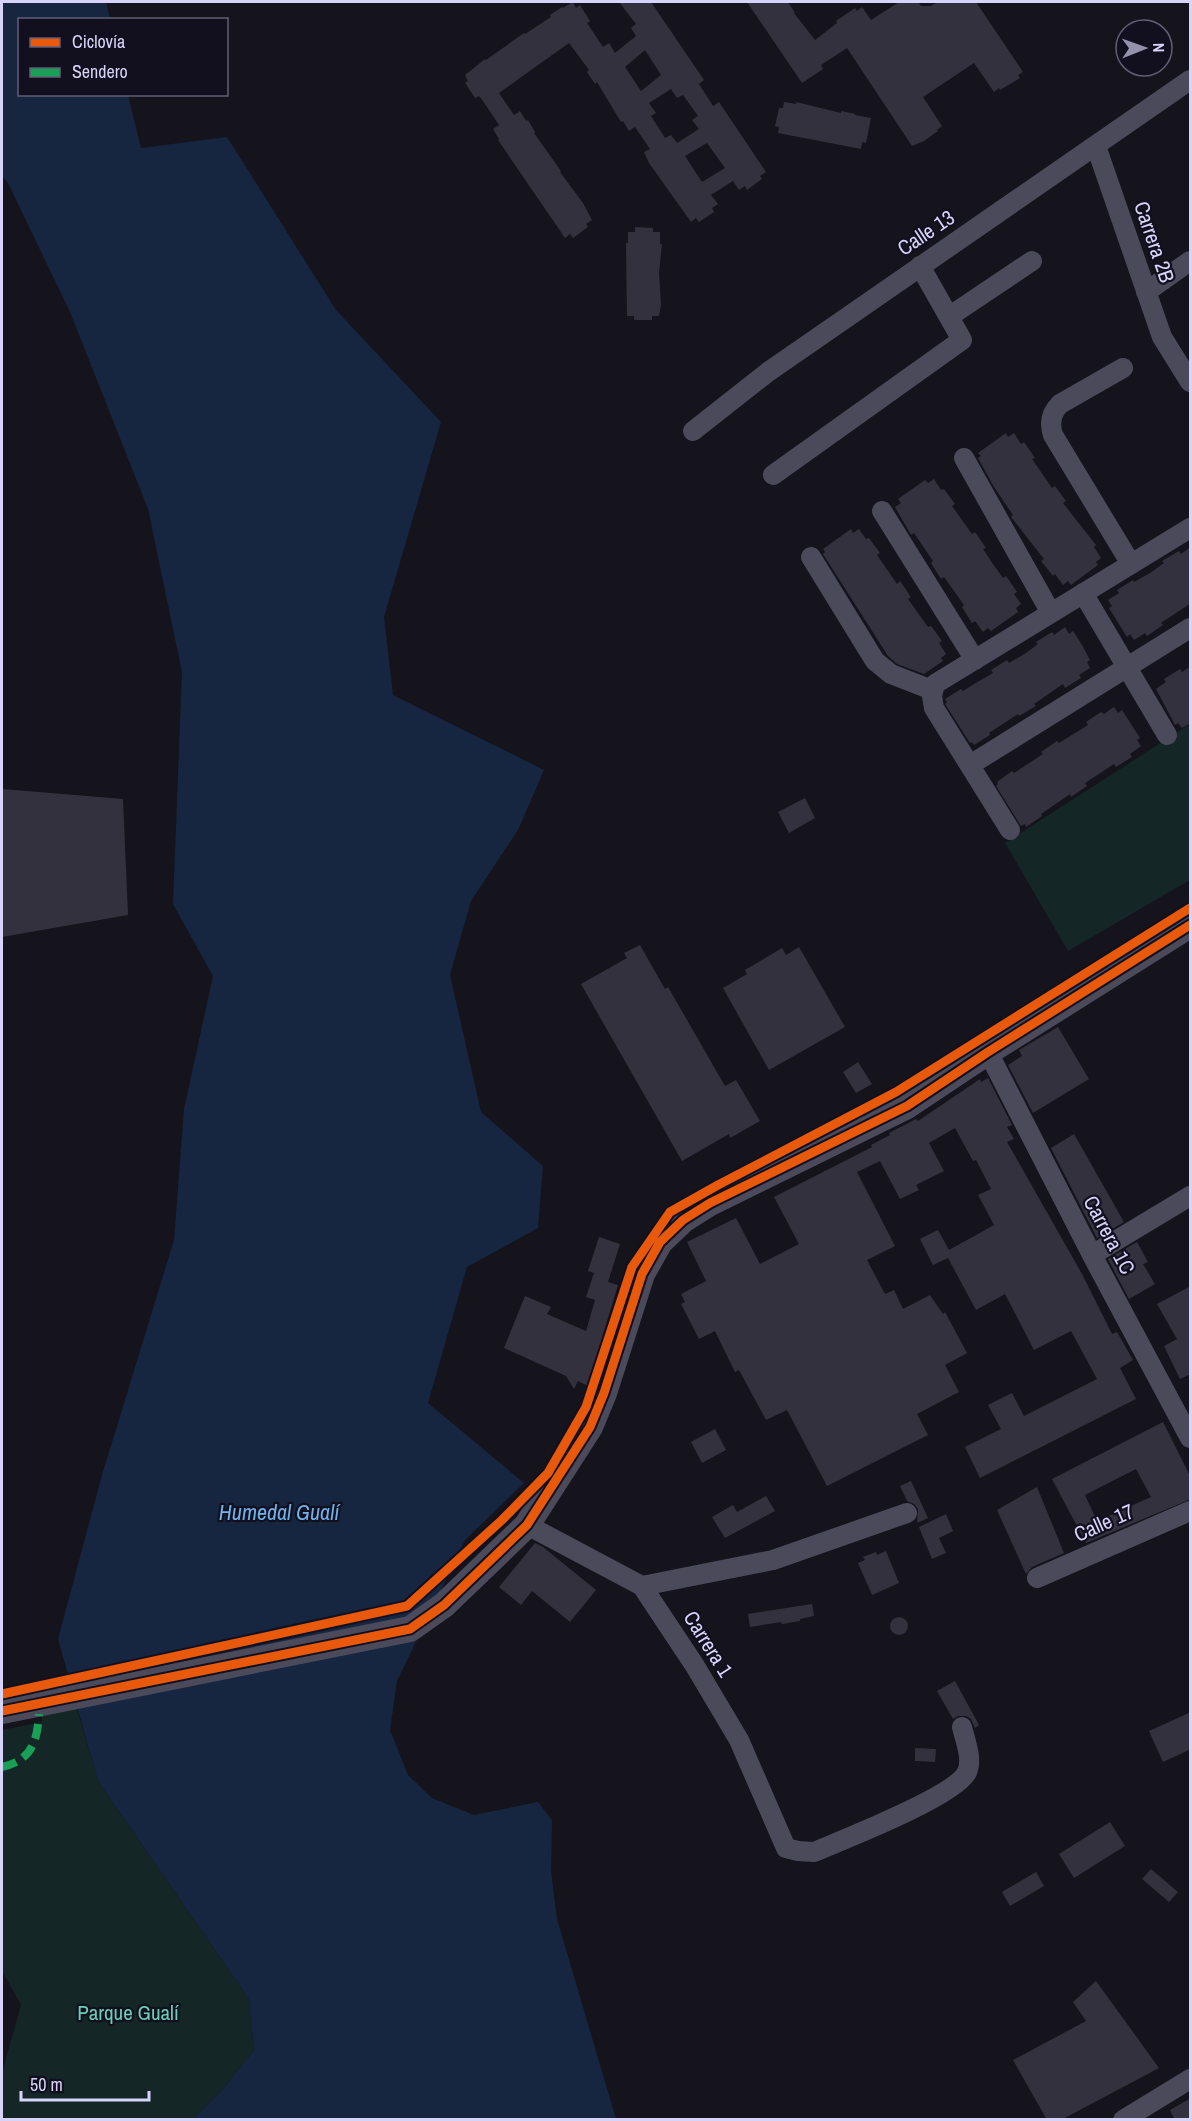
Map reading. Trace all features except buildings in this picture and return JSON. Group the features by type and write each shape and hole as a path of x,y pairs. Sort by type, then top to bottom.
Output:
{"street":[{"name":"Calle 13","path":"693,431 768,372 1191,80"},
{"name":"Carrera 2B","path":"1096,146 1162,337 1191,382"},
{"path":"950,316 1032,261"},
{"path":"1146,292 1191,261"},
{"path":"773,475 962,339 920,266"},
{"path":"1123,368 1060,404 1053,413 1050,424 1053,435 1131,564"},
{"path":"964,458 1051,613"},
{"path":"882,511 975,660"},
{"path":"1010,830 934,708 932,690 935,684 1191,528"},
{"path":"811,557 875,661 891,674 932,690"},
{"path":"1083,594 1167,735"},
{"path":"970,765 1191,628"},
{"path":"6,1710 410,1629 444,1605 527,1525 590,1427 604,1394 642,1274 660,1242 683,1220 710,1203 907,1106 988,1052 1191,925"},
{"name":"Carrera 1C","path":"988,1052 1092,1255 1191,1438"},
{"path":"1092,1255 1191,1196"},
{"name":"Calle 17","path":"1037,1578 1191,1511"},
{"path":"642,1586 773,1560 907,1512"},
{"name":"Carrera 1","path":"527,1525 642,1586 696,1666 739,1740 786,1848 814,1852 925,1803 948,1788 964,1777 968,1770 970,1760 962,1727"},
{"path":"1124,2120 1191,2079"}],"green space":[{"path":"1190,724 1190,880 1068,951 1005,843"},
{"name":"Parque Gualí","path":"42,1703 76,1705 98,1781 249,1999 254,2050 222,2090 193,2119 2,2120 2,2073 21,2005 2,1971 2,1730 42,1722"}],"water":[{"name":"Humedal Gualí","path":"2,2 106,2 110,18 18,18 18,96 128,96 141,148 227,137 336,310 441,422 384,617 393,695 544,770 518,830 471,901 450,975 481,1112 543,1166 538,1228 467,1267 428,1403 524,1483 465,1540 397,1681 390,1730 408,1775 432,1798 474,1815 538,1802 552,1820 551,1871 557,1919 616,2119 193,2119 222,2090 254,2050 249,1999 98,1781 58,1639 102,1475 174,1240 184,1109 213,976 173,904 182,672 148,509 70,312 8,183 2,176"}],"marked path":[{"path":"2,1767 20,1760 31,1748 37,1733 39,1714"}],"cycle path":[{"path":"2,1694 407,1606 502,1520 548,1473 586,1407 632,1267 670,1212 896,1092 1190,908"},
{"path":"2,1711 410,1629 444,1605 527,1525 590,1427 604,1393 642,1274 660,1242 683,1220 710,1203 907,1106 988,1052 1190,925"}]}
